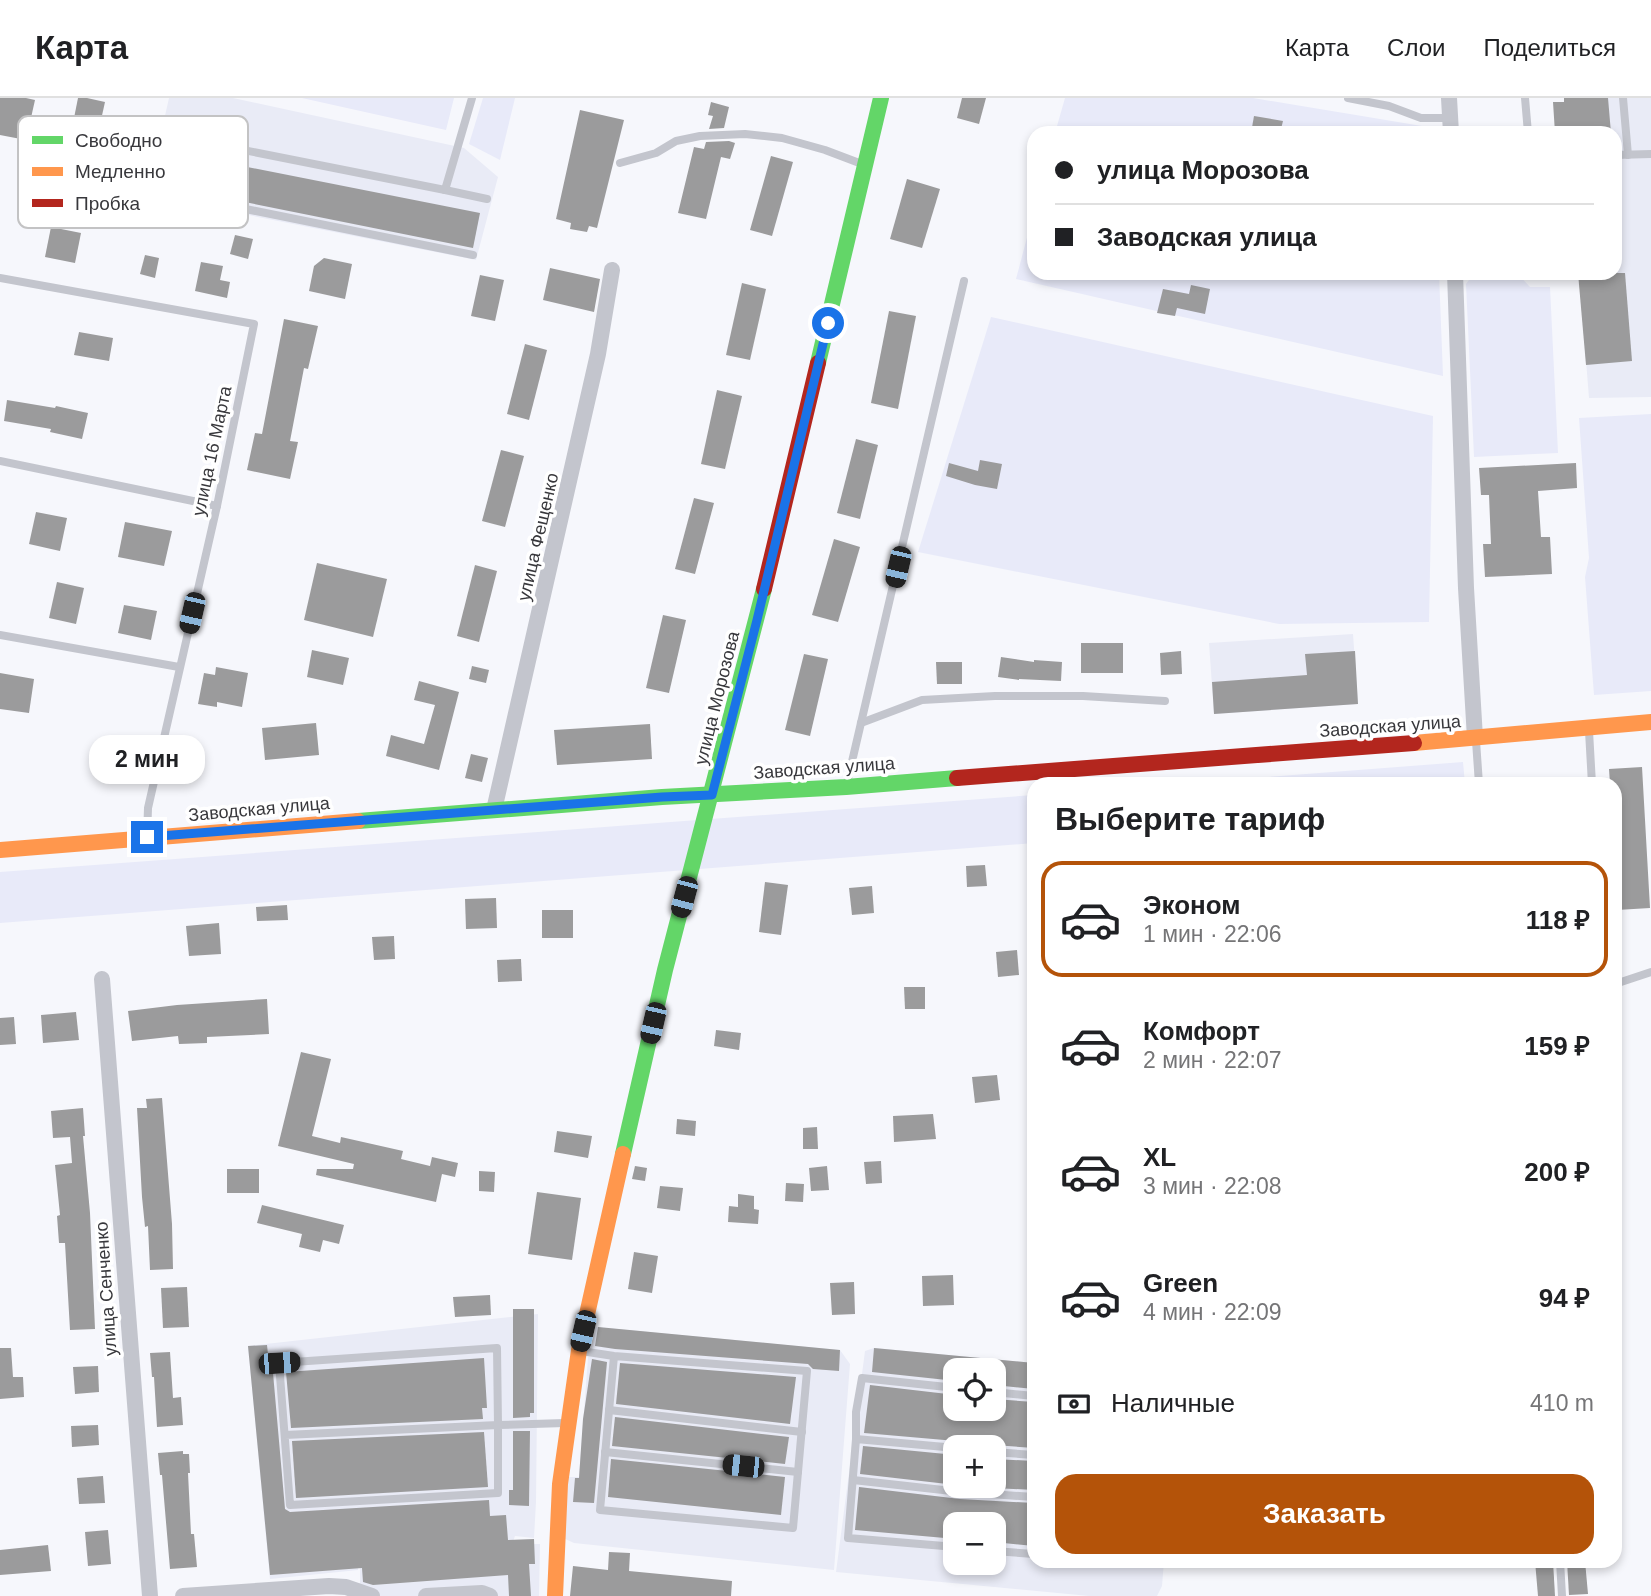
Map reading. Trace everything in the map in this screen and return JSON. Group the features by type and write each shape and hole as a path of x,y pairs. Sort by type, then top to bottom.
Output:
{"street":[{"name":"улица Морозова","path":"555,1596 562,1472 579,1350 665,970 757,620 881,98"},
{"path":"1449,98 1450,125"},
{"name":"улица Фещенко","path":"494,810 598,354 612,270"},
{"path":"1455,280 1466,588 1475,738"},
{"name":"Заводская улица","path":"0,850 662,797 846,787 1651,722"},
{"name":"улица Сенченко","path":"102,979 150,1596"},
{"path":"183,1596 329,1586 346,1587 372,1596"},
{"path":"426,1596 482,1593 489,1596"}],"lane":[{"path":"445,190 472,98"},
{"path":"1348,98 1389,106 1450,125"},
{"path":"1525,98 1527,126"},
{"path":"1623,98 1628,155"},
{"path":"621,163 656,153 676,141 700,136 745,134 800,142 865,165"},
{"path":"248,151 487,199"},
{"path":"1622,155 1651,154"},
{"path":"248,209 473,255"},
{"name":"улица 16 Марта","path":"0,278 254,324 217,506 148,808 147,837"},
{"path":"846,787 964,281"},
{"path":"0,461 217,506"},
{"path":"0,635 179,667"},
{"path":"862,723 922,700 995,696 1083,696 1165,701"},
{"path":"1589,728 1592,777"},
{"path":"1475,738 1478,777"},
{"path":"1622,982 1651,972"},
{"path":"497,1348 498,1425 498,1493 290,1505 279,1363 497,1348"},
{"path":"579,1350 614,1356 807,1371 793,1528 600,1510 614,1356"},
{"path":"943,1387 862,1378 856,1412 848,1538 943,1546"},
{"path":"1006,1393 1027,1395"},
{"path":"609,1410 802,1432"},
{"path":"285,1435 568,1423"},
{"path":"856,1439 943,1447"},
{"path":"606,1452 798,1472"},
{"path":"1006,1453 1027,1454"},
{"path":"853,1480 961,1493 1027,1497"},
{"path":"1006,1551 1027,1553"},
{"path":"1560,1568 1562,1596"}],"shaded area":[{"path":"169,98 233,98 464,148 498,177 476,260 248,215 248,116 165,116"},
{"path":"302,98 454,98 446,130"},
{"path":"483,98 515,98 500,160 469,144"},
{"path":"1065,98 1253,98 1422,126 1057,126"},
{"path":"1564,98 1651,98 1651,397 1589,398 1580,280 1622,280 1622,126 1566,126"},
{"path":"1027,237 1027,280 1439,280 1443,376 1016,279"},
{"path":"1469,280 1524,280 1530,287 1550,287 1558,453 1474,457 1466,284"},
{"path":"991,317 1433,416 1429,622 1279,624 918,552"},
{"path":"1651,414 1651,691 1594,695 1585,577 1589,558 1579,418"},
{"path":"1353,634 1358,704 1214,714 1209,643"},
{"path":"1463,762 1464,777 1268,777"},
{"path":"1027,796 1027,844 0,923 0,872"},
{"path":"538,1314 534,1538 515,1536 509,1553 358,1558 358,1570 270,1579 248,1346"},
{"path":"596,1327 840,1350 850,1364 834,1570 574,1543 563,1538 567,1477 579,1477 588,1358"},
{"path":"874,1348 981,1358 943,1358 943,1421 1006,1421 1006,1360 1027,1362 1027,1568 1163,1568 1162,1586 1157,1596 1089,1596 836,1572 865,1351"},
{"path":"540,1544 539,1596 356,1596 355,1585 360,1583 360,1560"}],"building":[{"path":"0,98 35,100 31,116 18,116 18,138 0,135"},
{"path":"78,98 105,102 102,116 74,116"},
{"path":"962,98 986,98 979,124 957,118"},
{"path":"1564,98 1608,98 1610,126 1555,126 1553,102 1564,102"},
{"path":"711,102 729,107 724,128 709,129 713,116 708,115"},
{"path":"580,110 624,120 597,228 589,226 587,232 570,229 571,223 556,219"},
{"path":"1254,116 1283,121 1282,126 1252,126"},
{"path":"706,142 735,143 730,159 721,157 706,219 678,213 694,147 704,149"},
{"path":"771,156 793,162 772,236 750,230"},
{"path":"248,167 480,213 473,248 248,203"},
{"path":"907,179 940,189 922,248 890,239"},
{"path":"51,228 81,233 75,263 45,257"},
{"path":"235,235 253,239 248,259 230,254"},
{"path":"145,255 159,258 155,278 140,274"},
{"path":"324,258 352,264 345,299 309,291 314,266"},
{"path":"201,262 223,266 220,280 230,282 227,298 195,291"},
{"path":"550,268 600,279 594,312 543,300"},
{"path":"1622,273 1625,273 1632,361 1586,365 1579,280 1622,280"},
{"path":"480,275 504,280 495,321 471,316"},
{"path":"742,283 766,289 750,360 726,355"},
{"path":"1191,285 1210,289 1205,314 1177,308 1175,316 1157,313 1163,289 1189,294"},
{"path":"889,311 916,316 898,409 871,403"},
{"path":"284,319 318,326 308,369 304,368 290,441 298,442 290,479 247,470 255,433 262,434"},
{"path":"79,332 113,338 109,361 74,355"},
{"path":"525,344 547,350 529,420 507,414"},
{"path":"717,390 742,396 725,469 701,464"},
{"path":"7,400 88,413 82,439 50,432 51,429 4,421"},
{"path":"856,439 878,445 860,519 837,513"},
{"path":"501,450 524,456 505,527 482,521"},
{"path":"980,460 1002,464 997,489 946,476 949,463 978,471"},
{"path":"1576,463 1577,488 1538,491 1541,537 1550,537 1552,574 1485,577 1483,544 1491,544 1489,495 1481,495 1479,468"},
{"path":"694,498 714,503 695,574 675,569"},
{"path":"36,512 67,518 60,551 29,544"},
{"path":"125,522 172,531 164,566 118,557"},
{"path":"834,539 860,547 838,622 812,615"},
{"path":"317,563 387,579 373,637 304,620"},
{"path":"475,565 497,571 479,642 457,636"},
{"path":"57,582 84,588 76,624 49,618"},
{"path":"124,605 157,611 151,640 118,633"},
{"path":"663,615 686,620 669,693 646,688"},
{"path":"1081,643 1123,643 1123,673 1081,673"},
{"path":"312,650 349,658 343,685 307,677"},
{"path":"1181,651 1182,674 1161,675 1160,653"},
{"path":"1355,651 1358,704 1214,714 1212,682 1307,675 1305,654"},
{"path":"804,654 828,659 810,736 785,730"},
{"path":"1001,657 1034,662 1062,662 1061,681 998,677"},
{"path":"936,662 962,662 962,684 937,684"},
{"path":"472,666 489,670 486,683 469,679"},
{"path":"216,667 248,673 242,707 217,702 217,707 198,704 204,673 215,675"},
{"path":"0,673 34,679 29,713 0,709"},
{"path":"419,681 459,692 439,770 386,756 391,735 424,744 435,705 414,700"},
{"path":"316,723 319,755 265,760 262,728"},
{"path":"650,724 652,759 557,765 554,730"},
{"path":"471,754 488,758 482,782 465,778"},
{"path":"1642,767 1650,908 1622,910 1622,777 1610,777 1609,769"},
{"path":"985,865 987,886 967,887 966,866"},
{"path":"765,882 788,885 781,935 759,932"},
{"path":"872,886 874,913 852,915 849,888"},
{"path":"496,898 497,928 466,929 465,899"},
{"path":"287,905 288,920 257,921 256,907"},
{"path":"542,910 573,910 573,938 542,938"},
{"path":"219,923 221,954 189,956 186,926"},
{"path":"394,936 395,959 374,960 372,937"},
{"path":"1017,950 1019,975 998,977 996,952"},
{"path":"521,959 522,981 498,982 497,960"},
{"path":"904,987 925,987 925,1009 905,1009"},
{"path":"267,999 269,1034 207,1037 207,1043 179,1044 178,1036 132,1041 128,1011"},
{"path":"76,1012 79,1040 43,1043 41,1015"},
{"path":"14,1017 16,1044 0,1045 0,1018"},
{"path":"716,1030 741,1033 739,1050 714,1046"},
{"path":"301,1052 331,1059 312,1136 340,1143 341,1137 403,1151 401,1159 430,1166 432,1157 458,1163 455,1177 442,1174 436,1202 316,1175 317,1169 353,1169 354,1164 278,1146"},
{"path":"997,1075 1000,1100 975,1103 972,1077"},
{"path":"162,1098 173,1269 150,1270 148,1226 145,1227 142,1197 137,1108 147,1108 146,1099"},
{"path":"83,1108 95,1329 70,1330 65,1243 59,1243 57,1216 60,1215 55,1165 72,1163 70,1137 53,1138 51,1111"},
{"path":"933,1114 936,1139 894,1142 893,1116"},
{"path":"677,1119 696,1121 695,1136 676,1134"},
{"path":"817,1127 818,1149 803,1149 803,1128"},
{"path":"557,1131 592,1136 588,1158 554,1152"},
{"path":"881,1161 882,1183 866,1184 864,1162"},
{"path":"635,1166 647,1168 645,1181 632,1179"},
{"path":"827,1166 829,1190 811,1191 809,1168"},
{"path":"227,1169 259,1169 259,1193 227,1193"},
{"path":"479,1171 495,1172 494,1192 479,1191"},
{"path":"786,1183 804,1184 803,1202 785,1201"},
{"path":"660,1186 683,1188 680,1211 657,1208"},
{"path":"537,1192 581,1198 572,1260 528,1254"},
{"path":"738,1194 754,1196 754,1209 759,1210 758,1224 728,1222 729,1206 738,1207"},
{"path":"262,1205 344,1225 339,1244 323,1240 320,1252 299,1247 302,1234 257,1223"},
{"path":"634,1252 658,1256 652,1293 628,1289"},
{"path":"953,1275 954,1305 923,1306 922,1276"},
{"path":"854,1282 855,1314 832,1315 830,1283"},
{"path":"187,1287 189,1327 163,1328 161,1288"},
{"path":"490,1295 491,1315 455,1317 453,1297"},
{"path":"513,1309 534,1309 534,1413 530,1413 530,1417 513,1418"},
{"path":"598,1327 840,1350 839,1371 813,1369 808,1364 595,1346"},
{"path":"267,1345 270,1373 273,1373 285,1509 290,1512 489,1500 490,1516 506,1515 508,1540 534,1539 535,1564 529,1564 531,1596 509,1596 508,1575 373,1585 363,1582 362,1568 270,1575 248,1346"},
{"path":"0,1348 11,1348 13,1377 23,1377 24,1397 0,1399"},
{"path":"874,1348 981,1358 943,1358 943,1380 872,1372"},
{"path":"170,1352 173,1398 181,1397 183,1425 157,1427 150,1353"},
{"path":"484,1358 487,1408 482,1408 483,1419 291,1428 286,1372"},
{"path":"592,1359 607,1362 594,1503 573,1502 575,1478 579,1478 583,1419"},
{"path":"1006,1360 1027,1362 1027,1388 1006,1386"},
{"path":"620,1363 796,1377 790,1424 616,1404"},
{"path":"98,1366 99,1392 75,1394 73,1367"},
{"path":"870,1385 943,1393 943,1421 1006,1421 1006,1400 1027,1401 1027,1447 1006,1446 1006,1435 943,1435 943,1440 864,1433"},
{"path":"615,1417 789,1437 785,1464 612,1446"},
{"path":"98,1425 99,1445 72,1447 71,1426"},
{"path":"513,1431 530,1431 529,1506 509,1505 509,1490 513,1490"},
{"path":"484,1432 488,1487 296,1498 292,1441"},
{"path":"863,1446 943,1454 943,1484 860,1474"},
{"path":"183,1451 183,1454 189,1454 191,1534 194,1534 197,1567 170,1569 158,1453"},
{"path":"611,1459 785,1477 781,1515 608,1497"},
{"path":"1006,1460 1027,1461 1027,1490 1006,1489"},
{"path":"103,1476 105,1503 79,1504 77,1478"},
{"path":"859,1487 943,1498 1027,1503 1027,1545 1006,1543 1006,1512 943,1512 943,1538 855,1530"},
{"path":"108,1530 111,1564 88,1566 85,1532"},
{"path":"48,1545 51,1571 0,1575 0,1550"},
{"path":"609,1552 630,1553 629,1571 732,1581 731,1596 570,1596 573,1566 608,1570"},
{"path":"1536,1568 1553,1568 1555,1596 1538,1596"},
{"path":"1567,1568 1586,1568 1588,1594 1569,1595"}],"traffic: fast":[{"path":"818,363 881,98"},
{"path":"623,1154 665,970 764,589"},
{"path":"358,821 662,797 957,778"}],"traffic: slow":[{"path":"1414,743 1651,722"},
{"path":"0,850 358,821"},
{"path":"555,1596 560,1484 579,1350 623,1154"}],"traffic: jam":[{"path":"764,589 818,363"},
{"path":"957,778 1414,743"}],"route":[{"path":"147,837 712,795 828,323"}]}
